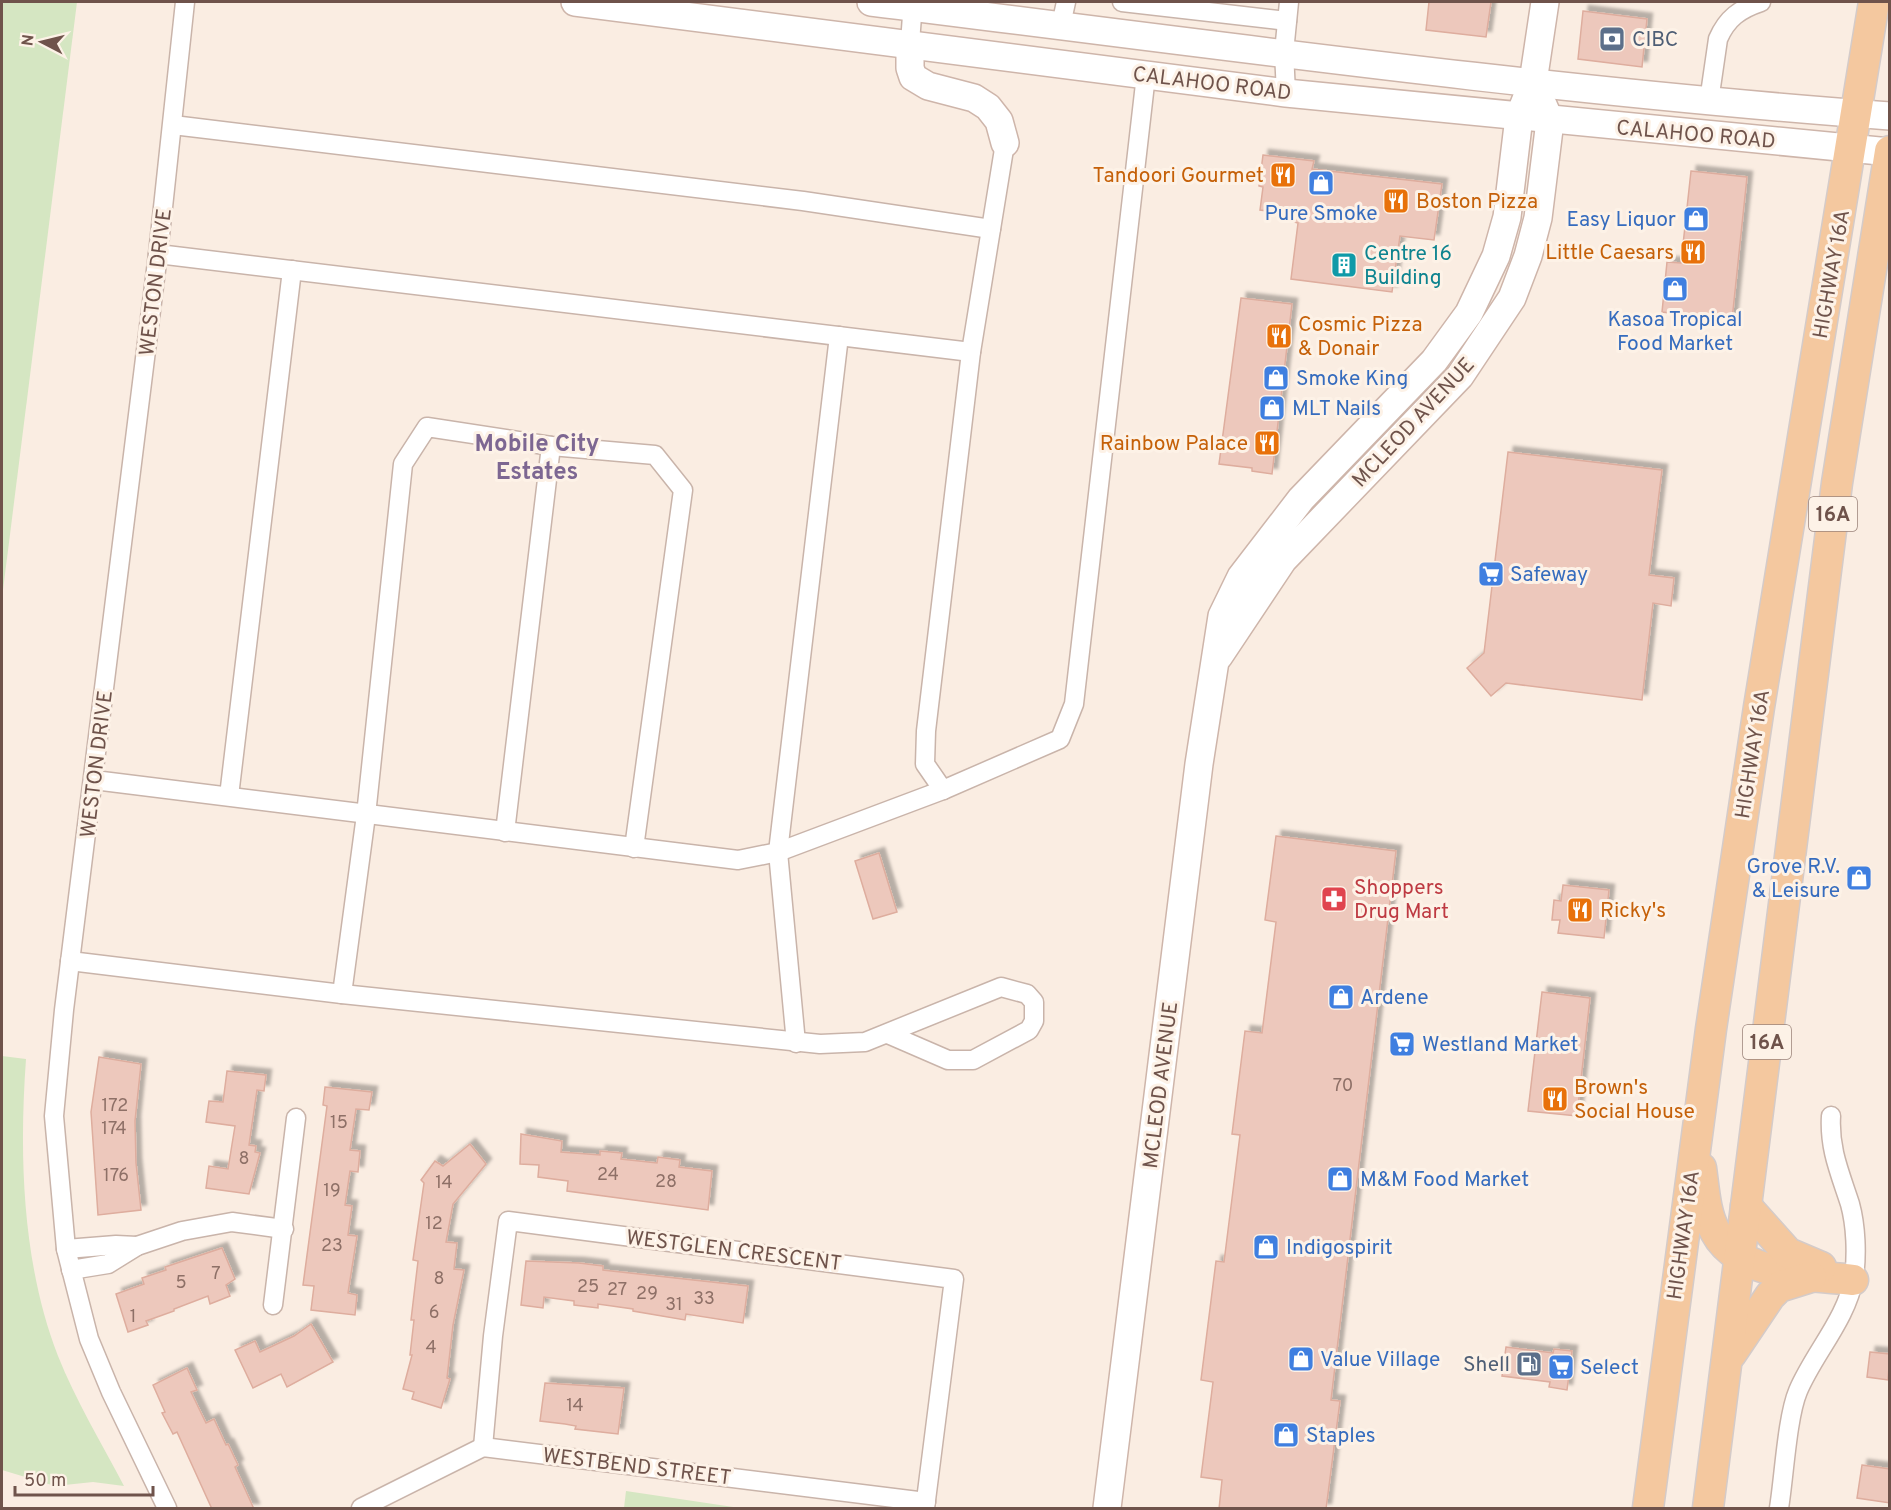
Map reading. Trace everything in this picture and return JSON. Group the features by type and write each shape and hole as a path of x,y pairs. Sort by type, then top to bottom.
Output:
{"main road":[{"name":"CALAHOO ROAD","path":"574,2 910,43 1286,93 1550,121 1889,152"},
{"name":"CALAHOO ROAD","path":"871,2 1064,13 1284,52 1709,101 1890,116"},
{"name":"MCLEOD AVENUE","path":"1107,1509 1199,764 1222,616 1241,578 1262,547 1301,500 1434,361 1468,313 1496,256 1507,217 1519,117 1533,82 1545,2"},
{"name":"HIGHWAY 16A","path":"1648,1509 1696,1133 1759,707 1874,2"},
{"path":"910,43 909,62 913,77 928,86 974,98 988,107 999,121 1005,143"},
{"path":"1533,82 1550,121"},
{"name":"MCLEOD AVENUE","path":"1215,662 1283,560 1460,376 1494,328 1512,298 1528,256 1538,218 1550,121"},
{"name":"HIGHWAY 16A","path":"1708,1509 1837,483 1889,152"},
{"path":"1696,1133 1709,1215 1716,1232 1740,1258 1779,1271 1853,1280"},
{"path":"1746,1206 1788,1253 1853,1280"},
{"path":"1727,1359 1770,1296 1779,1287 1818,1276"}],"street":[{"name":"WESTON DRIVE","path":"167,1509 106,1381 89,1339 66,1249 54,1116 70,962 158,254 185,2"},
{"path":"1122,2 1287,21"},
{"path":"1286,93 1284,52 1289,2"},
{"path":"1709,101 1718,39 1722,29 1735,14 1761,2"},
{"path":"910,43 913,4"},
{"path":"94,780 738,860 778,852 943,790 1060,739 1074,704 1146,75"},
{"path":"173,125 803,201 991,229"},
{"path":"943,790 926,764 926,731 971,352 1005,143"},
{"path":"158,254 971,352"},
{"path":"229,796 292,270"},
{"path":"796,1043 778,852 839,336"},
{"path":"342,994 366,815 403,464 427,427 550,446 655,455 683,490 634,848"},
{"path":"505,832 550,446"},
{"path":"70,962 796,1043 844,1044 865,1041 888,1034 1001,987 1027,994 1034,1002 1036,1012 1029,1030 974,1060 948,1059 888,1034"},
{"path":"1779,1509 1796,1394 1811,1364 1843,1312 1853,1280 1856,1256 1850,1206 1830,1139 1831,1116"},
{"path":"273,1305 296,1118"},
{"name":"WESTGLEN CRESCENT","path":"483,1447 493,1336 508,1221 954,1279 926,1505"},
{"path":"71,1270 108,1264 137,1246 182,1231 232,1222 284,1229"},
{"path":"66,1249 137,1246"},
{"path":"361,1509 483,1447"},
{"name":"WESTBEND STREET","path":"483,1447 926,1505"}],"green space":[{"path":"2,2 77,2 2,598"},
{"path":"2,1056 26,1059 23,1133 26,1209 30,1247 46,1321 72,1389 124,1486 93,1482 55,1486 2,1470"},
{"path":"626,1491 740,1508 624,1508"}],"building":[{"path":"1429,2 1491,2 1486,37 1426,30"},
{"name":"CIBC","path":"1583,11 1647,19 1642,67 1578,59"},
{"path":"1263,155 1314,161 1312,169 1442,184 1434,240 1400,236 1392,292 1291,279 1298,223 1294,222 1295,215 1260,210 1263,187 1259,186"},
{"path":"1691,171 1747,177 1732,320 1662,312 1667,262 1681,263"},
{"path":"1241,298 1292,304 1272,474 1252,471 1252,468 1219,464"},
{"path":"1508,452 1662,470 1649,575 1674,578 1671,606 1653,603 1642,700 1506,683 1491,696 1467,668 1484,653"},
{"path":"1276,836 1396,851 1331,1400 1340,1401 1326,1509 1219,1509 1222,1480 1201,1477 1213,1382 1201,1380 1216,1261 1224,1262 1240,1135 1232,1134 1245,1031 1262,1033 1276,922 1265,920"},
{"path":"879,853 897,912 873,919 855,861"},
{"name":"Ricky's","path":"1563,885 1609,890 1604,938 1558,933 1560,920 1552,920 1554,900 1561,901"},
{"path":"1542,992 1590,998 1577,1116 1528,1111"},
{"path":"99,1057 141,1064 135,1121 136,1163 141,1210 98,1215 91,1112"},
{"path":"227,1071 266,1075 264,1091 257,1090 249,1145 256,1146 255,1152 260,1153 249,1194 206,1188 209,1166 228,1169 235,1126 206,1122 209,1101 223,1102"},
{"path":"325,1087 372,1092 369,1110 356,1109 350,1150 360,1151 358,1172 350,1171 345,1205 352,1206 348,1235 357,1236 348,1293 357,1295 355,1315 311,1310 314,1286 303,1285 327,1106 323,1105"},
{"path":"521,1134 562,1141 561,1152 600,1155 600,1151 622,1153 621,1159 657,1163 658,1157 680,1160 679,1167 712,1171 708,1210 567,1191 568,1181 538,1177 539,1165 520,1164"},
{"path":"470,1144 486,1164 453,1204 446,1242 457,1243 454,1269 464,1270 453,1325 447,1378 450,1379 441,1408 412,1399 414,1392 403,1389 412,1355 410,1355 414,1320 411,1320 418,1261 413,1260 424,1183 421,1180 435,1161 443,1166"},
{"path":"222,1248 235,1279 226,1285 230,1296 210,1304 208,1296 146,1321 148,1325 128,1332 116,1294 144,1284 142,1278 166,1270 165,1267"},
{"path":"526,1261 579,1263 603,1266 603,1270 748,1286 743,1323 686,1314 685,1320 598,1304 598,1308 574,1305 574,1301 544,1297 543,1308 521,1305"},
{"path":"311,1324 333,1362 287,1387 281,1374 253,1388 235,1350 255,1341 260,1352 294,1336"},
{"path":"1506,1347 1553,1353 1554,1349 1572,1351 1567,1390 1549,1387 1550,1382 1502,1376"},
{"path":"1870,1352 1890,1354 1888,1380 1867,1377"},
{"path":"187,1368 197,1390 191,1392 206,1423 214,1419 226,1445 228,1444 238,1465 235,1467 254,1509 212,1509 177,1432 173,1434 162,1413 165,1412 153,1385"},
{"path":"545,1383 624,1388 618,1434 575,1429 576,1426 540,1421"},
{"path":"1862,1465 1890,1469 1890,1503 1857,1498"}],"place":[{"name":"CIBC","path":"1612,39"},
{"name":"Tandoori Gourmet","path":"1283,175"},
{"name":"Pure Smoke","path":"1321,183"},
{"name":"Boston Pizza","path":"1396,201"},
{"name":"Easy Liquor","path":"1696,219"},
{"name":"Little Caesars","path":"1693,252"},
{"name":"Centre 16 Building","path":"1344,265"},
{"name":"Kasoa Tropical Food Market","path":"1675,289"},
{"name":"Cosmic Pizza & Donair","path":"1279,336"},
{"name":"Smoke King","path":"1276,378"},
{"name":"MLT Nails","path":"1272,408"},
{"name":"Rainbow Palace","path":"1267,443"},
{"name":"Safeway","path":"1491,574"},
{"name":"Grove R.V. & Leisure","path":"1859,878"},
{"name":"Shoppers Drug Mart","path":"1334,899"},
{"name":"Ricky's","path":"1580,910"},
{"name":"Ardene","path":"1341,997"},
{"name":"Westland Market","path":"1402,1044"},
{"name":"Brown's Social House","path":"1555,1099"},
{"name":"M&M Food Market","path":"1340,1179"},
{"name":"Indigospirit","path":"1266,1247"},
{"name":"Value Village","path":"1301,1359"},
{"name":"Shell","path":"1529,1364"},
{"name":"Select","path":"1561,1367"},
{"name":"Staples","path":"1286,1435"}],"district":[{"name":"Mobile City Estates","path":"537,457"}]}
